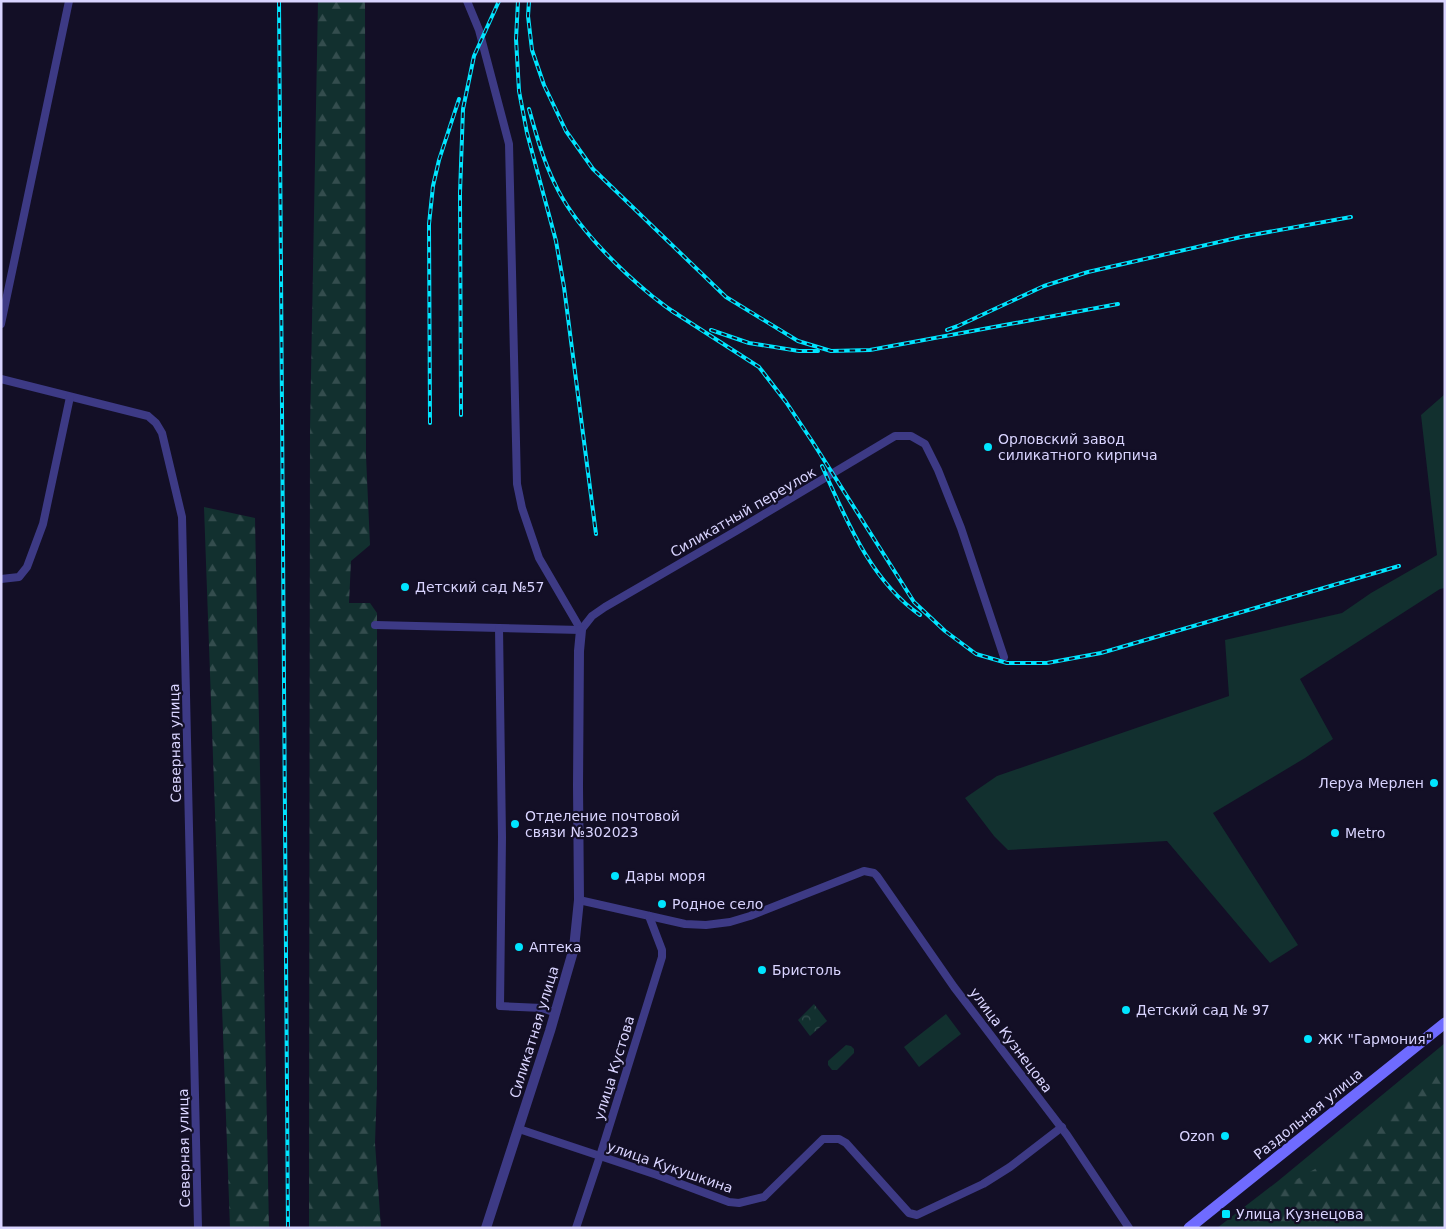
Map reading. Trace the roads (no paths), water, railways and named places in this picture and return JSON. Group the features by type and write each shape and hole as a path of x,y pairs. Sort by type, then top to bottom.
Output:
{"main road":[{"name":"Раздольная улица","path":"1189,1228 1445,1023"}],"street":[{"path":"1,324 69,1"},
{"path":"467,1 479,30 509,144 517,484 522,508 539,558 581,630"},
{"name":"Северная улица","path":"1,379 148,416 156,423 162,433 182,517 198,1228"},
{"path":"1,579 19,577 28,567 43,524 70,397"},
{"name":"Силикатный переулок","path":"581,630 592,616 605,607 895,436 911,436 925,444 938,470 961,528 1004,657"},
{"path":"376,625 581,630"},
{"path":"499,628 502,837 500,1006 542,1008 556,1013"},
{"name":"Силикатная улица","path":"486,1228 556,1013 574,948 579,900 579,651 581,630"},
{"name":"улица Кузнецова","path":"649,916 685,924 706,925 730,922 859,873 870,872 877,876 954,987 1062,1127 1129,1228"},
{"path":"579,900 649,916"},
{"name":"улица Кустова","path":"576,1228 662,957 662,950 649,916"},
{"name":"улица Кукушкина","path":"519,1129 729,1202 764,1197 823,1139 839,1139 846,1144 909,1213 917,1215 983,1184 1010,1167 1062,1127"}],"railway":[{"path":"279,1 288,1228"},
{"path":"461,415 460,193 463,109 474,56 499,1"},
{"path":"518,1 516,39 519,91 527,133 556,241 564,287 596,534"},
{"path":"529,1 528,16 532,50 544,85 566,131 593,169 726,297 798,341 831,351 870,350 1118,304"},
{"path":"430,423 429,224 433,186 439,160 459,99"},
{"path":"529,109 540,147 551,175 573,215 611,259 652,296 677,314"},
{"path":"947,330 1044,286 1088,272 1241,237 1351,217"},
{"path":"672,311 759,367 786,402 812,441 914,602 945,631 976,654 1007,663 1047,663 1101,653 1399,566"},
{"path":"711,330 749,343 799,351 818,351"},
{"path":"822,466 850,527 873,566 902,601 920,615"}],"place":[{"name":"Орловский завод силикатного кирпича","path":"988,447"},
{"name":"Детский сад №57","path":"405,587"},
{"name":"Леруа Мерлен","path":"1434,783"},
{"name":"Отделение почтовой связи №302023","path":"515,824"},
{"name":"Metro","path":"1335,833"},
{"name":"Дары моря","path":"615,876"},
{"name":"Родное село","path":"662,904"},
{"name":"Аптека","path":"519,947"},
{"name":"Бристоль","path":"762,970"},
{"name":"Детский сад № 97","path":"1126,1010"},
{"name":"ЖК \"Гармония\"","path":"1308,1039"},
{"name":"Ozon","path":"1225,1136"},
{"name":"Улица Кузнецова","path":"1226,1214"}]}
